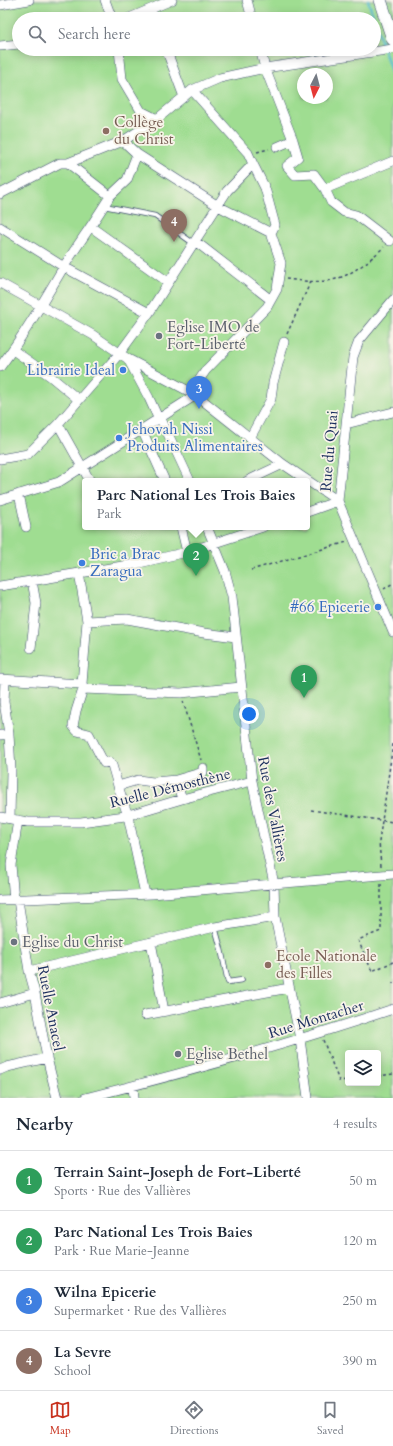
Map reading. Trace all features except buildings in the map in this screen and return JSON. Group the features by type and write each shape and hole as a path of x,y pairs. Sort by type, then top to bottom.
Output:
{"main road":[{"path":"380,0 393,39"}],"street":[{"path":"0,5 29,0"},
{"path":"105,0 109,12"},
{"path":"140,12 153,5 172,0"},
{"path":"247,0 250,12"},
{"path":"0,46 12,45"},
{"path":"381,51 393,49"},
{"path":"120,56 122,79 142,111 157,119"},
{"path":"169,56 184,97"},
{"path":"262,56 298,157 287,166 295,175 314,174 325,189 331,202 344,212 356,215 390,241"},
{"path":"0,194 60,163 68,163 123,141 157,119 192,90 220,78 265,68 346,56"},
{"path":"192,90 248,154 265,188 275,225 271,233"},
{"path":"277,147 293,140"},
{"path":"0,500 59,482 160,419 193,394 206,370 267,307 277,289 281,263 271,233 218,206 137,154 123,141"},
{"path":"0,367 42,306 64,267 110,196 127,180 137,154"},
{"path":"325,189 393,161"},
{"path":"68,163 110,196"},
{"path":"0,459 28,454 58,424 119,354 149,313 227,191 253,164"},
{"path":"0,227 64,267 149,313"},
{"path":"91,227 168,282"},
{"path":"194,242 271,300"},
{"path":"0,283 93,335 119,354 193,394 283,464 304,478"},
{"name":"Rue du Quai","path":"393,300 359,341 353,357 338,501 393,632"},
{"path":"250,438 271,399 272,383 284,342"},
{"path":"13,350 50,376 79,400"},
{"path":"128,359 160,419 189,478"},
{"path":"346,424 393,412"},
{"path":"58,424 88,478"},
{"path":"142,430 164,478"},
{"path":"253,478 283,464"},
{"path":"310,482 338,501"},
{"path":"19,494 26,527"},
{"path":"310,511 338,501"},
{"path":"182,530 187,552"},
{"name":"Rue des Vallières","path":"208,530 225,571 232,597 252,781 274,884 275,917 300,1039 308,1098"},
{"path":"0,586 135,564 187,552 254,530"},
{"path":"80,573 87,621 82,686 73,726 77,731 90,734 104,763 109,762 112,765 128,816 145,894"},
{"path":"31,648 36,603 32,581"},
{"path":"87,621 127,619 204,633 236,637"},
{"path":"2,680 181,693 241,687"},
{"name":"Ruelle Anacel","path":"2,680 4,734 11,770 14,819 11,865 29,970 47,1058 57,1098"},
{"path":"118,786 138,780 153,782 176,780 203,772 203,768"},
{"path":"176,780 182,799"},
{"name":"Ruelle Démosthène","path":"0,817 28,822 81,822 128,816 182,799 252,781"},
{"path":"0,900 145,894 393,874"},
{"path":"29,970 215,927 275,917"},
{"path":"151,942 164,1011"},
{"path":"145,1015 289,988"},
{"path":"0,1003 35,994"},
{"name":"Rue Montacher","path":"85,1098 300,1039 393,1009"},
{"path":"0,1070 47,1058"},
{"path":"133,1086 134,1098"}],"lane":[{"path":"104,206 155,216 194,242"},
{"path":"215,927 228,982 242,980"}],"path":[{"path":"248,154 277,147"},
{"path":"279,279 311,281 338,278 368,262 390,241"},
{"path":"284,342 311,281"},
{"path":"251,570 354,540"},
{"path":"377,593 393,583"},
{"path":"181,693 203,768"},
{"path":"393,744 379,842 381,875 381,931 358,940 372,971 393,962"},
{"path":"311,810 393,822"},
{"path":"320,1033 339,1081 345,1080"},
{"path":"381,1076 393,1074"}],"green space":[{"path":"0,0 393,0 393,1098 0,1098"}],"waterway":[{"path":"368,0 372,12"},
{"path":"381,41 393,78"}],"place":[{"name":"Collège du Christ","path":"106,131"},
{"name":"La Sevre","path":"174,242"},
{"name":"Eglise IMO de Fort-Liberté","path":"159,336"},
{"name":"Librairie Ideal","path":"123,370"},
{"name":"Wilna Epicerie","path":"199,409"},
{"name":"Jehovah Nissi Produits Alimentaires","path":"119,438"},
{"name":"Bric a Brac Zaragua","path":"82,563"},
{"name":"Parc National Les Trois Baies","path":"196,576"},
{"name":"#66 Epicerie","path":"378,607"},
{"name":"Terrain Saint-Joseph de Fort-Liberté","path":"304,698"},
{"name":"Eglise du Christ","path":"14,942"},
{"name":"Ecole Nationale des Filles","path":"268,965"},
{"name":"Eglise Bethel","path":"178,1054"}]}
